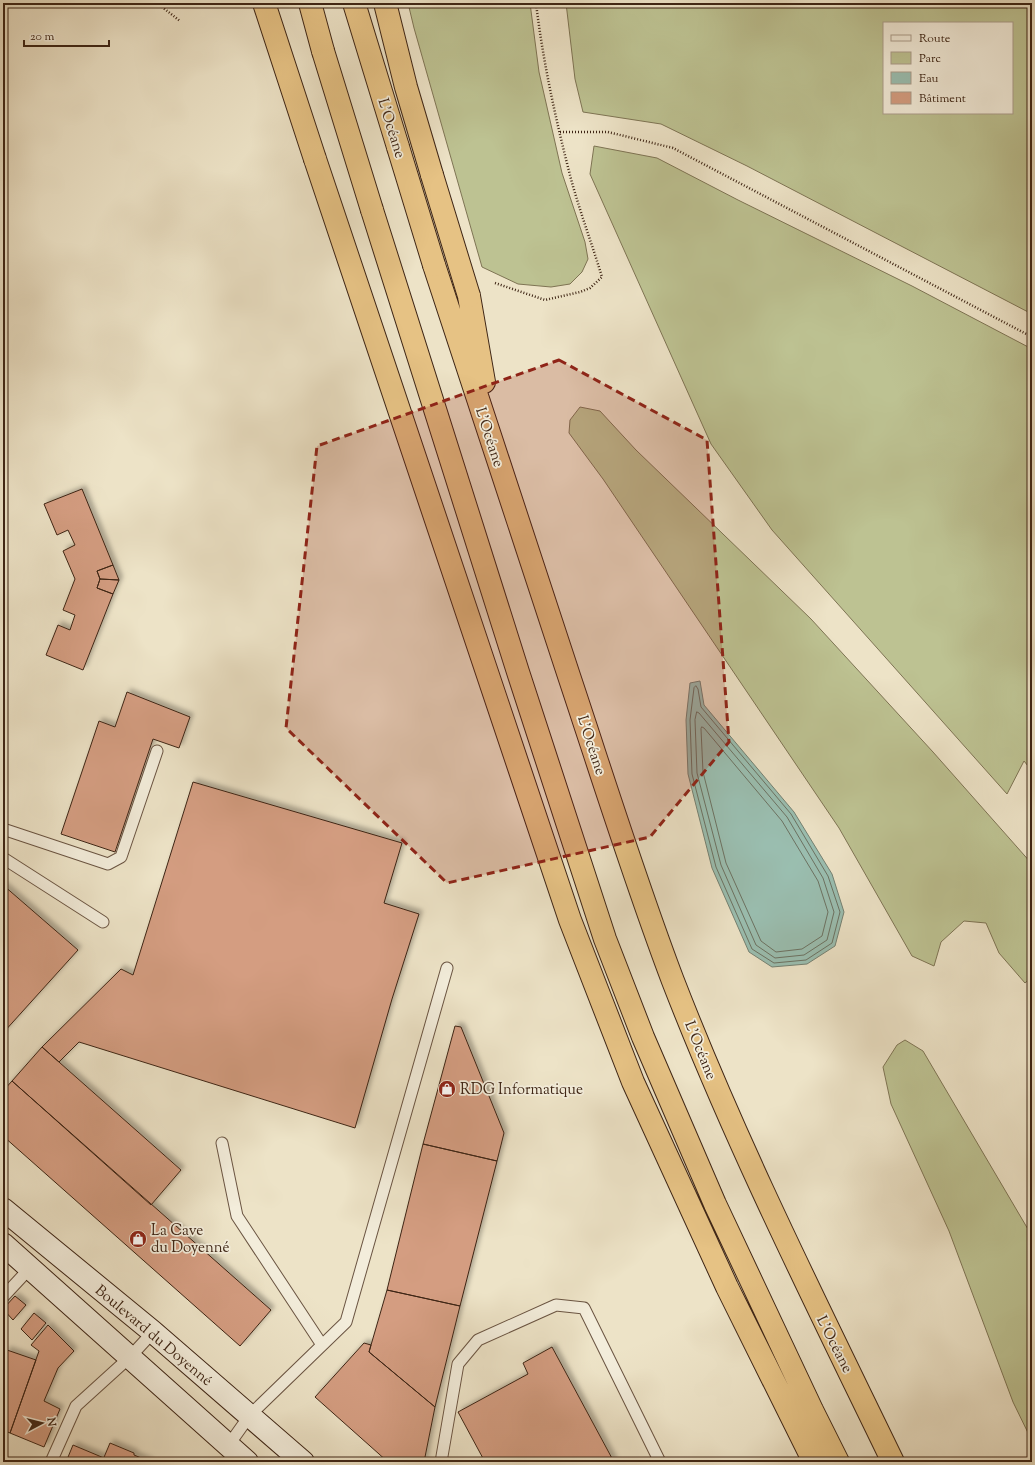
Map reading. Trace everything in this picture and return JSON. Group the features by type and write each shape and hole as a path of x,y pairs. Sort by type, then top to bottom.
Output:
{"highway":[{"path":"264,3 572,927 633,1082 727,1287 814,1462"},
{"path":"310,3 323,51 372,210 515,664 606,939 649,1052 715,1204 838,1462"},
{"name":"L’Océane","path":"354,3 434,265 634,873 675,986 705,1062 750,1164 820,1315 893,1462"},
{"path":"385,3 406,87 469,296 499,464"}],"main road":[{"name":"Boulevard du Doyenné","path":"3,1209 153,1332 250,1415 302,1462"},
{"name":"Boulevard du Doyenné","path":"3,1244 247,1462"}],"lane":[{"path":"3,829 108,864 120,857 157,751"},
{"path":"3,858 103,922"},
{"path":"228,1446 250,1415 346,1322 447,968"},
{"path":"222,1143 237,1216 322,1345"},
{"path":"3,1297 30,1268"},
{"path":"441,1462 458,1364 478,1340 556,1305 584,1308 660,1462"},
{"path":"51,1462 76,1406 130,1357 153,1332"}],"path":[{"path":"157,3 180,21"},
{"path":"495,283 545,300 580,292 590,288 602,277 572,180 560,132 540,38 536,3"},
{"path":"560,132 608,132 673,148 1032,337"}],"highlighted area":[{"path":"559,360 707,440 729,742 650,837 447,883 286,728 317,446"}],"green space":[{"path":"408,3 530,3 539,72 562,173 585,242 588,259 582,272 570,284 551,287 518,284 482,267"},
{"path":"566,3 1032,3 1032,314 747,166 661,124 583,112 575,79"},
{"path":"594,146 657,158 912,286 1032,349 1032,771 1024,761 1007,794 772,530 711,444 590,174"},
{"path":"580,407 600,411 636,450 811,619 933,752 1032,864 1032,977 1025,983 999,953 986,923 964,921 941,942 934,966 912,956 839,828 603,479 569,433 570,420"},
{"path":"905,1040 923,1051 1032,1236 1032,1441 1013,1402 949,1231 891,1104 883,1067 897,1045"}],"water":[{"path":"700,681 704,705 794,812 832,874 844,912 835,946 807,964 772,967 749,952 712,868 688,774 686,720 690,683"}],"building":[{"path":"82,489 113,565 97,571 100,579 97,588 113,594 83,670 46,655 58,625 70,630 75,615 63,610 75,579 63,551 75,545 68,530 57,535 44,504"},
{"path":"113,565 119,580 100,579 97,571"},
{"path":"100,579 119,580 113,594 97,588"},
{"path":"127,692 190,717 179,748 153,739 115,852 61,834 99,721 115,727"},
{"path":"193,782 402,843 384,903 419,914 392,999 355,1128 79,1042 59,1062 42,1047 121,969 133,975"},
{"path":"3,885 78,950 3,1033"},
{"path":"455,1026 461,1027 504,1133 497,1161 423,1144"},
{"path":"42,1047 181,1170 151,1205 12,1081"},
{"path":"12,1081 271,1310 240,1346 3,1136 3,1091"},
{"path":"423,1144 497,1161 460,1306 387,1290"},
{"path":"387,1290 460,1306 435,1407 369,1352"},
{"path":"15,1296 26,1305 13,1320 3,1309"},
{"path":"34,1313 46,1323 32,1340 21,1329"},
{"path":"48,1325 74,1351 58,1368 44,1401 60,1409 44,1447 10,1433 39,1351 31,1345"},
{"path":"364,1343 371,1345 369,1352 435,1407 424,1462 388,1462 315,1397"},
{"path":"552,1347 614,1462 485,1462 458,1412 528,1374 523,1363"},
{"path":"7,1350 36,1360 10,1433 3,1430 3,1361"},
{"path":"110,1443 134,1453 134,1455 151,1462 102,1462"},
{"path":"73,1445 104,1458 102,1462 66,1462"}],"place":[{"name":"RDG Informatique","path":"447,1089"},
{"name":"La Cave du Doyenné","path":"138,1239"}]}
